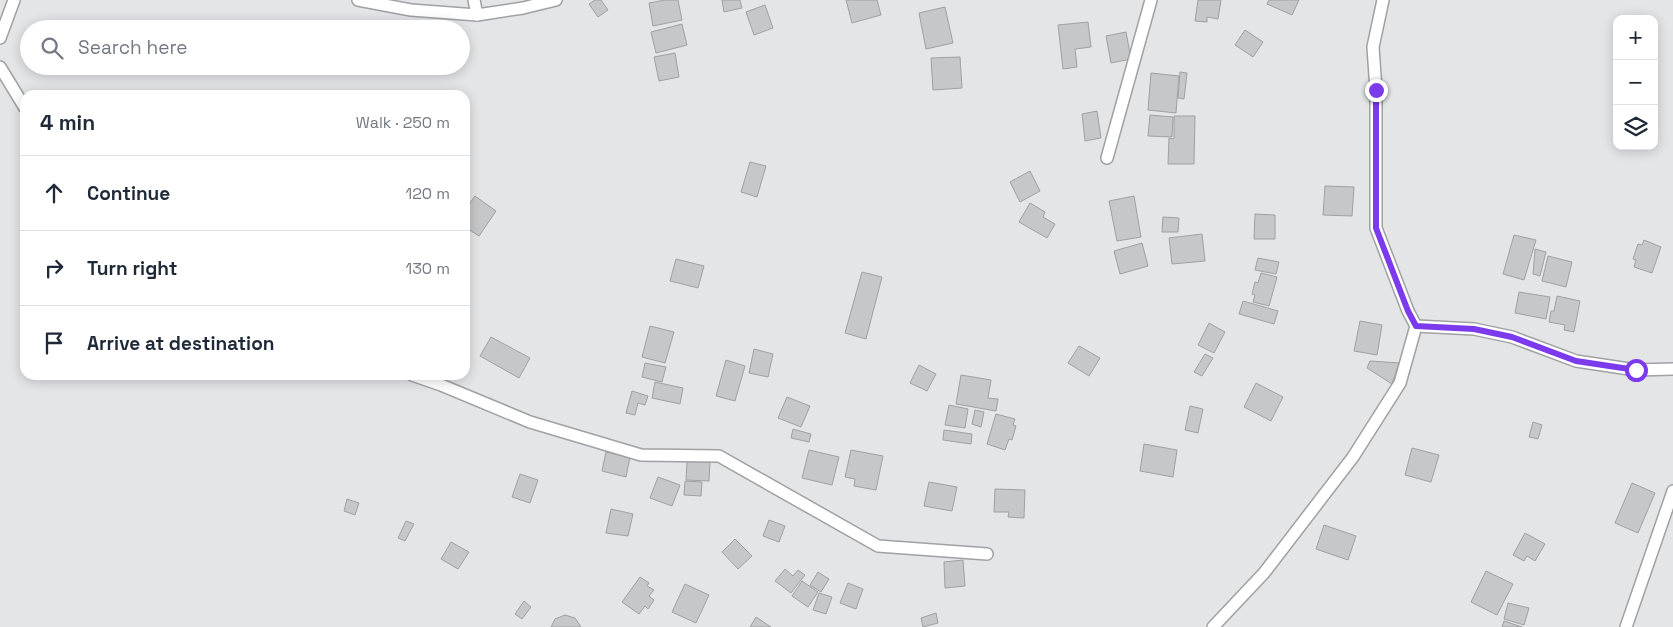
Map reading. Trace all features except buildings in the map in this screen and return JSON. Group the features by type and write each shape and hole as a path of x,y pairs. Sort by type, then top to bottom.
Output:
{"street":[{"path":"0,38 14,0"},
{"path":"358,0 411,10 477,15 523,8 556,0"},
{"path":"474,0 477,15"},
{"path":"1107,158 1151,0"},
{"path":"1213,627 1264,573 1353,457 1400,383 1416,326 1408,311 1376,228 1376,90 1372,47 1383,0"},
{"path":"0,67 20,100"},
{"path":"1416,326 1474,329 1512,337 1576,361 1636,370 1673,369"},
{"path":"426,380 530,422 641,455 719,456 878,546 987,554"},
{"path":"1626,627 1673,490"}],"route":[{"path":"1376,90 1376,228 1408,311 1416,326 1474,329 1512,337 1576,361 1636,370"}]}
